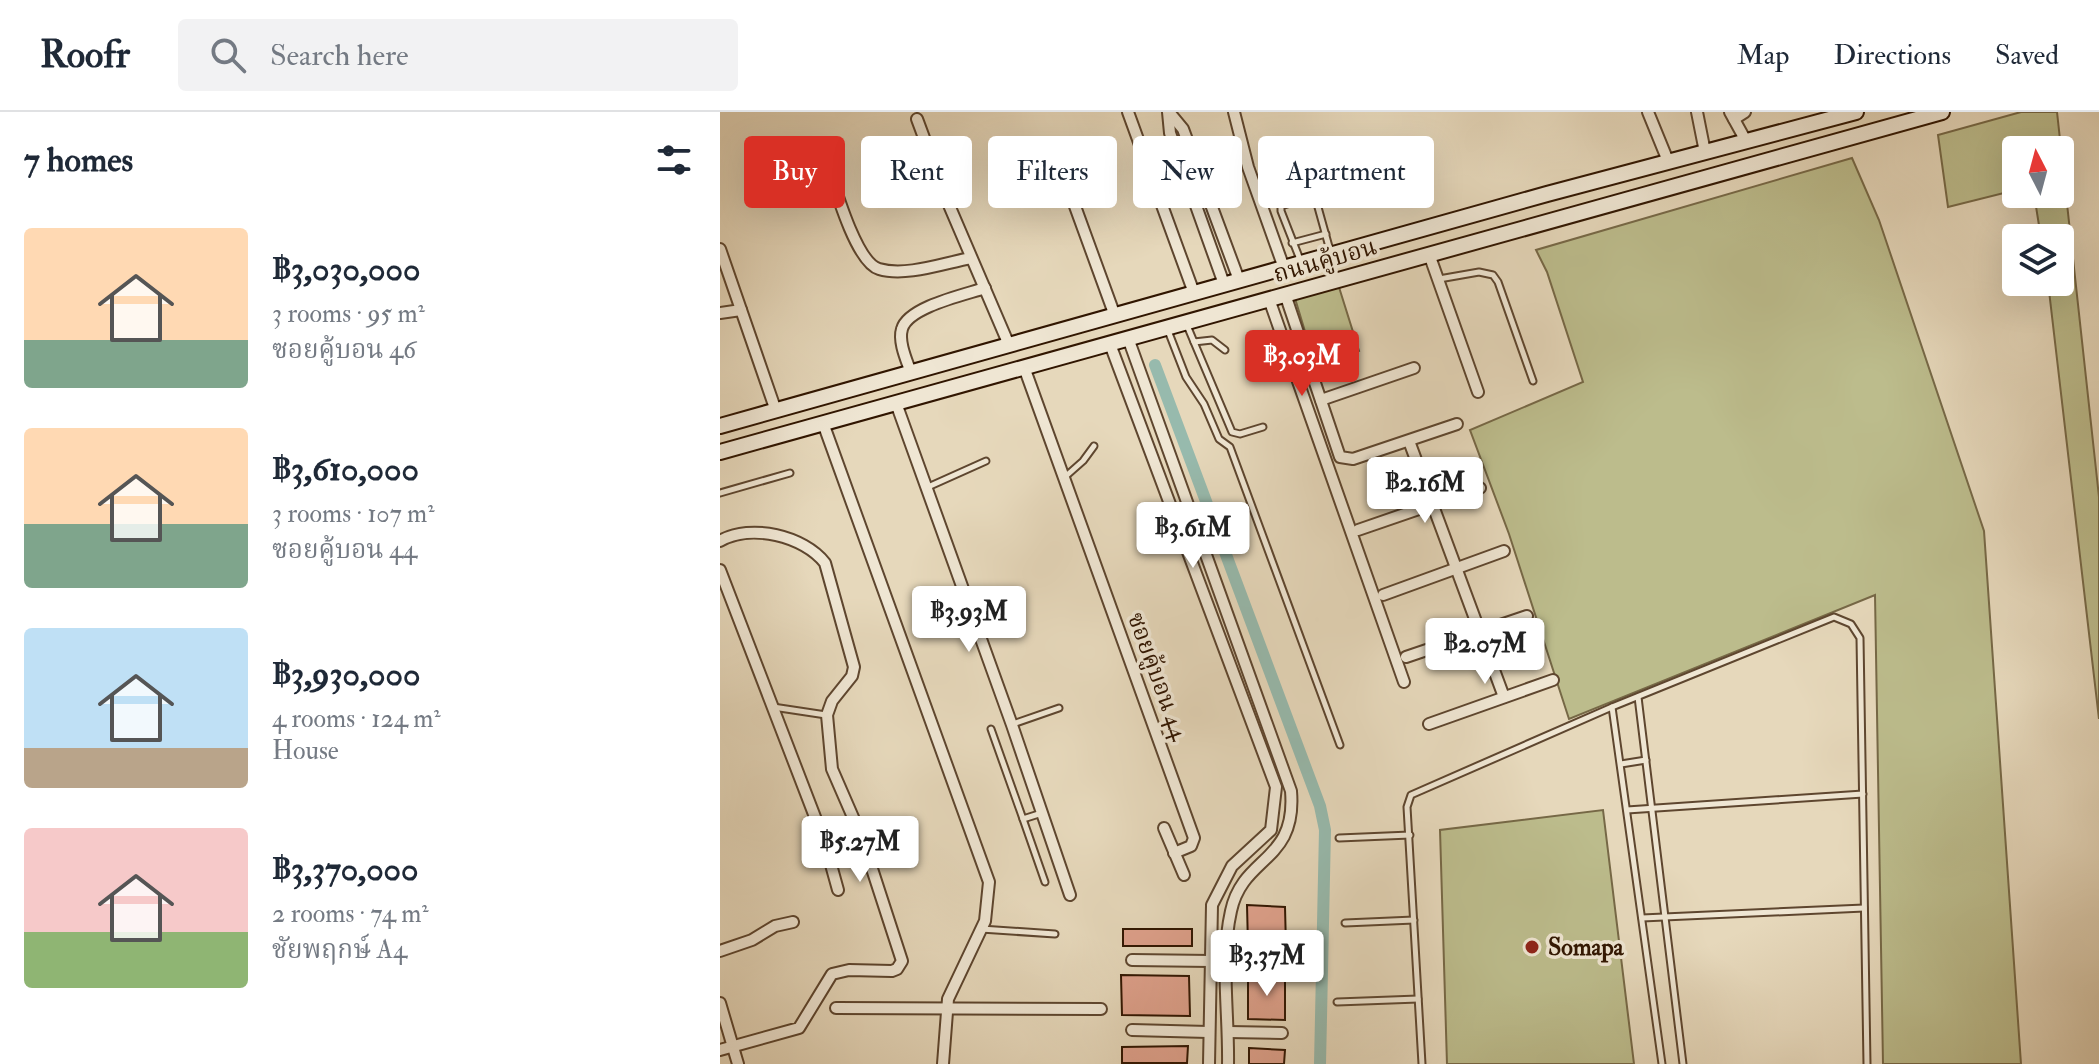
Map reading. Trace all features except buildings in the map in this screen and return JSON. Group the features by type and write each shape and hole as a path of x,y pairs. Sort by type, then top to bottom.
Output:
{"main road":[{"name":"ถนนคู้บอน","path":"720,426 1746,141 1814,117 1847,113"},
{"name":"ถนนคู้บอน","path":"720,452 1936,113"}],"street":[{"path":"1128,112 1194,293"},
{"path":"1168,112 1183,129 1239,280"},
{"path":"1168,112 1170,133 1224,284"},
{"path":"1234,112 1248,167 1284,268"},
{"path":"1648,112 1668,161"},
{"path":"1697,112 1705,152"},
{"path":"1745,112 1732,116 1746,141"},
{"path":"917,119 1009,345"},
{"path":"844,208 859,251 871,266 887,271 971,258"},
{"path":"1076,208 1115,316"},
{"path":"720,249 776,411"},
{"path":"1429,254 1478,392"},
{"path":"911,373 901,337 906,321 922,310 985,288"},
{"path":"1285,294 1343,459 1353,459 1457,424"},
{"path":"1269,299 1404,682"},
{"path":"720,313 741,310"},
{"path":"1128,338 1291,791 1293,815 1287,834 1238,890 1231,909 1227,961 1228,1064"},
{"path":"1110,344 1276,793 1271,830 1232,866 1212,905 1209,1064"},
{"name":"ซอยคู้บอน 44","path":"1024,367 1066,476 1194,838 1191,846 1174,853"},
{"path":"1321,400 1414,368"},
{"path":"896,403 1070,895"},
{"path":"823,423 989,882 981,929 954,980 947,1008 943,1064"},
{"path":"1409,441 1504,697"},
{"path":"1358,530 1480,488"},
{"path":"720,541 743,532 772,533 816,551 825,563 854,667 852,676 832,701 827,715 832,769 862,838 902,961 892,971 849,970 832,974 799,1028 720,1050"},
{"path":"1383,595 1504,551"},
{"path":"720,570 825,843 838,890"},
{"path":"1406,657 1527,616"},
{"path":"1429,724 1553,680"},
{"path":"1276,793 1291,791"},
{"path":"1164,828 1184,875"},
{"path":"720,951 752,940 775,926 793,922"},
{"path":"1132,960 1211,961"},
{"path":"1227,961 1281,961"},
{"path":"720,1003 738,1064"},
{"path":"836,1008 1101,1009"},
{"path":"1132,1030 1208,1032"},
{"path":"1229,1032 1282,1033"}],"lane":[{"path":"1301,263 1281,211 1281,206 1291,200 1313,197 1332,255"},
{"path":"1292,243 1326,234"},
{"path":"1438,279 1479,272 1493,275 1533,381"},
{"path":"1186,322 1232,432 1240,434 1263,427"},
{"path":"1167,328 1186,377 1204,404 1219,439 1230,447 1340,745"},
{"path":"1194,342 1212,340 1225,350"},
{"path":"1066,476 1094,446"},
{"path":"927,487 986,461"},
{"path":"720,493 790,473"},
{"path":"1422,1064 1407,804 1415,792 1612,707 1834,617 1854,627 1860,638 1867,1064"},
{"path":"1638,697 1683,1064"},
{"path":"773,707 827,715"},
{"path":"1612,707 1662,1064"},
{"path":"1012,725 1059,708"},
{"path":"991,729 1045,882"},
{"path":"1621,764 1646,760"},
{"path":"1627,810 1863,794"},
{"path":"1023,819 1043,813"},
{"path":"1339,838 1410,835"},
{"path":"1642,918 1865,908"},
{"path":"1345,923 1414,920"},
{"path":"981,929 1055,934"},
{"path":"1337,1002 1418,999"}],"green space":[{"path":"2021,112 2057,112 2060,136 2002,136 2002,194 1948,207 1938,135"},
{"path":"1852,158 1879,220 1984,531 2021,1064 1883,1064 1875,595 1569,719 1509,534 1470,430 1583,382 1547,272 1536,250"},
{"path":"2036,208 2067,208 2069,224 2039,224"},
{"path":"2074,268 2099,497 2099,719 2050,296 2074,296"},
{"path":"1338,284 1359,351 1316,368 1294,295"},
{"name":"Somapa","path":"1603,810 1634,1064 1447,1064 1440,830"}],"waterway":[{"path":"1155,365 1320,806 1325,830 1320,1064"}],"place":[{"name":"Somapa","path":"1532,947"}]}
